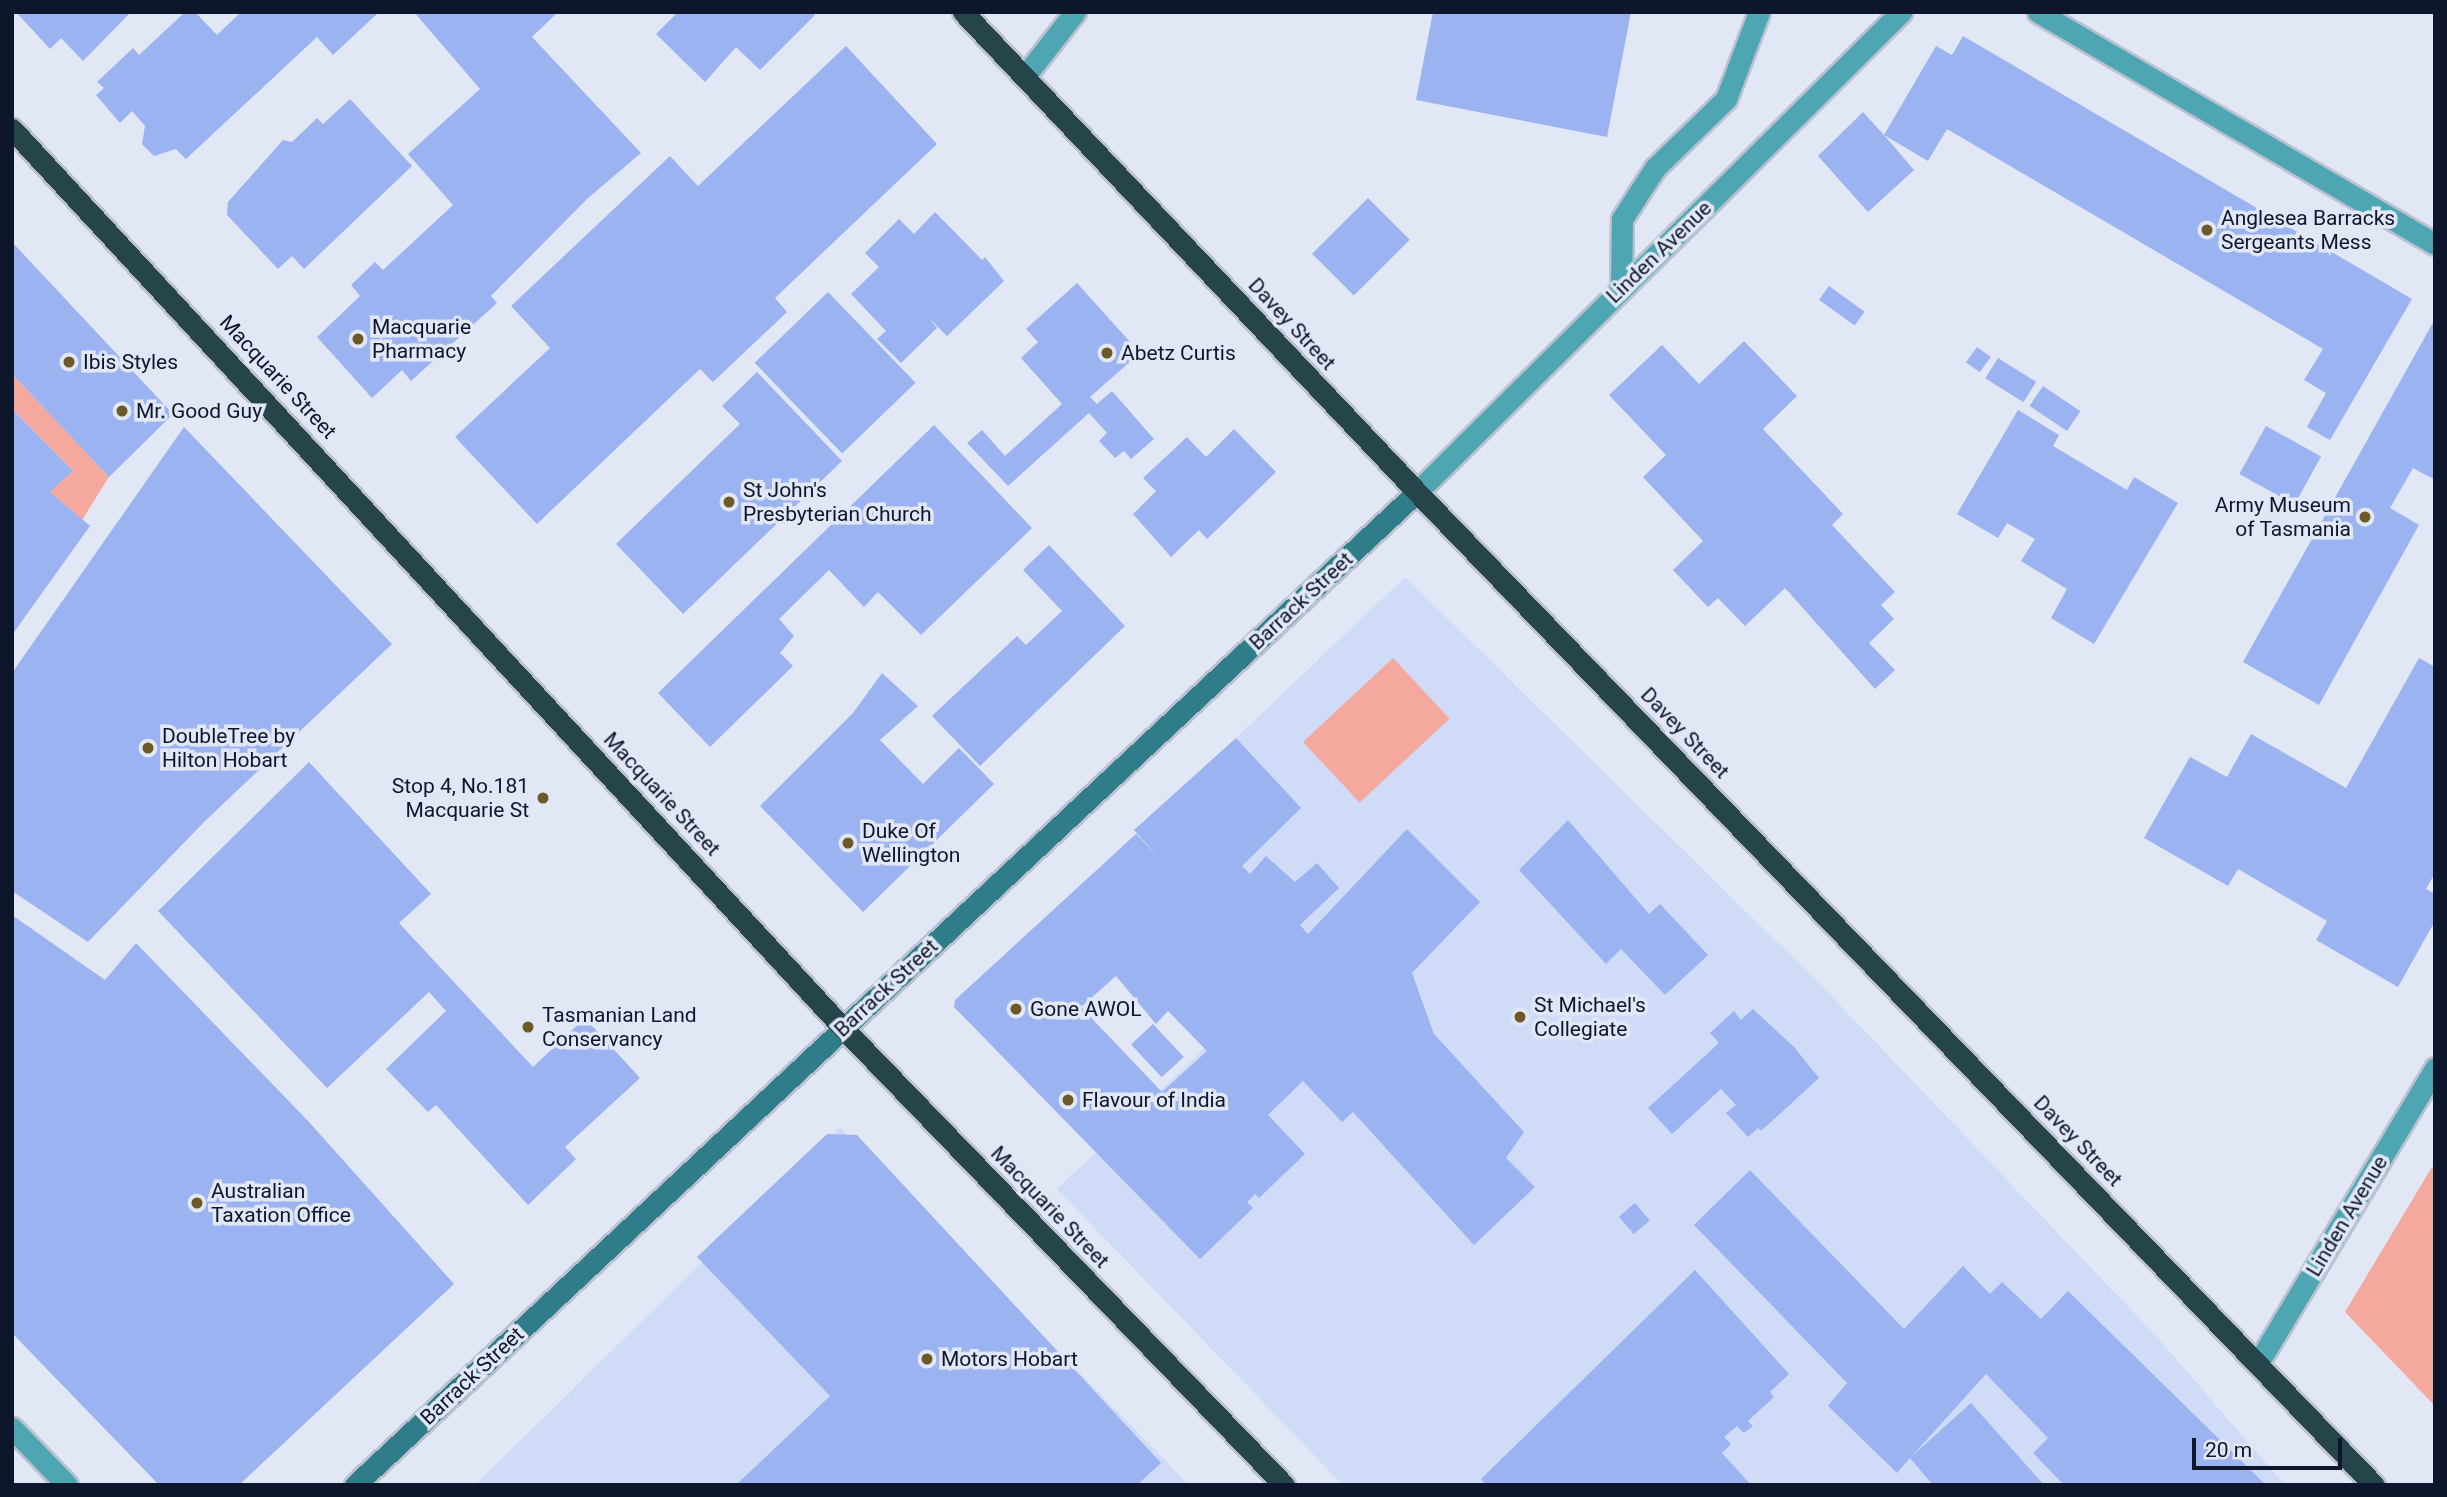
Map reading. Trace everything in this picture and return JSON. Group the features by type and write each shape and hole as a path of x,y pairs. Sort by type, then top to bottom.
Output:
{"highway":[{"name":"Davey Street","path":"964,12 1418,492 2374,1485"},
{"name":"Macquarie Street","path":"12,128 843,1028 1284,1485"}],"main road":[{"name":"Barrack Street","path":"355,1485 1418,492"}],"street":[{"path":"1025,76 1075,12"},
{"path":"1620,290 1622,219 1655,168 1726,99 1759,12"},
{"name":"Linden Avenue","path":"1418,492 1901,12"},
{"path":"2038,12 2435,244"},
{"name":"Linden Avenue","path":"2258,1363 2435,1068"},
{"path":"12,1429 67,1485"}],"shaded area":[{"path":"12,374 109,477 82,520 50,492 73,471 12,409"},
{"name":"St Michael's Collegiate","path":"1405,577 1820,984 2156,1336 2285,1485 1343,1485 1057,1189 1205,1048 1083,884"},
{"path":"1393,658 1450,719 1360,803 1303,742"},
{"path":"840,1127 1189,1485 475,1485"},
{"path":"2432,1167 2435,1168 2435,1406 2345,1312"}],"building":[{"path":"16,12 131,12 83,61 61,38 50,49"},
{"path":"185,12 195,12 217,35 241,12 379,12 333,55 317,37 186,159 176,149 154,156 142,144 145,126 132,111 120,123 96,95 104,88 97,82 133,48 139,55"},
{"path":"414,12 558,12 532,37 641,153 588,198 491,296 497,303 411,381 402,370 372,398 317,337 360,296 351,285 375,262 383,270 453,205 408,154 480,89"},
{"path":"678,12 811,12 815,15 760,70 736,47 705,82 656,34"},
{"path":"1433,12 1631,12 1607,137 1416,100"},
{"name":"Anglesea Barracks Sergeants Mess","path":"1963,36 2412,299 2330,440 2307,427 2326,393 2304,380 2323,349 1947,129 1928,161 1884,135 1936,46 1952,55"},
{"path":"846,46 937,144 775,298 787,312 713,382 700,369 537,524 455,437 550,348 511,306 670,156 698,186"},
{"path":"350,99 412,166 304,269 292,256 278,269 227,215 228,202 283,140 292,142 317,118 323,124"},
{"path":"1863,112 1914,170 1868,212 1818,156"},
{"path":"1368,198 1410,240 1354,296 1312,254"},
{"path":"935,212 982,260 985,257 1004,281 947,336 930,319 937,328 901,363 877,339 886,331 851,294 879,267 865,253 899,219 914,234"},
{"name":"Ibis Styles","path":"12,242 173,414 109,477 12,374"},
{"path":"1077,283 1140,353 1090,397 1097,404 1112,391 1154,439 1131,459 1124,451 1115,458 1099,441 1107,433 1089,413 1008,486 967,443 982,430 1005,456 1062,404 1021,358 1038,342 1026,329"},
{"path":"1829,286 1865,312 1855,326 1819,300"},
{"path":"828,292 916,383 842,453 755,363"},
{"name":"Army Museum of Tasmania","path":"2435,319 2435,480 2413,468 2390,508 2419,525 2319,705 2243,662"},
{"path":"1744,341 1797,396 1763,429 1843,514 1832,525 1895,592 1881,605 1894,619 1869,643 1895,670 1875,689 1785,588 1745,626 1718,598 1708,607 1673,570 1703,541 1643,477 1666,455 1609,395 1662,345 1699,384"},
{"path":"1977,347 1991,357 1980,372 1966,362"},
{"path":"1998,358 2036,382 2023,402 1985,378"},
{"name":"St John's Presbyterian Church","path":"757,372 842,461 683,614 616,544 740,424 722,406"},
{"path":"2043,386 2080,411 2067,431 2030,406"},
{"path":"12,409 73,471 50,492 90,526 12,635"},
{"path":"2018,410 2059,435 2053,446 2127,490 2134,477 2178,503 2094,644 2051,618 2067,589 2021,561 2035,539 2007,523 1998,538 1957,514"},
{"path":"934,425 1032,528 921,635 878,592 864,607 829,570 779,619 794,636 780,653 793,666 710,747 658,693"},
{"path":"2266,426 2321,457 2294,505 2239,474"},
{"name":"DoubleTree by Hilton Hobart","path":"184,427 392,644 204,822 88,942 12,891 12,673"},
{"path":"1234,429 1276,472 1207,539 1199,530 1171,557 1133,514 1156,491 1143,478 1187,437 1206,457"},
{"path":"1049,545 1125,626 980,766 932,716 1017,636 1026,645 1062,611 1023,570"},
{"path":"2419,658 2435,667 2435,873 2426,889 2435,894 2435,921 2398,987 2316,940 2327,921 2238,869 2228,886 2144,838 2190,757 2227,777 2251,734 2346,788"},
{"path":"882,673 918,706 880,740 923,784 959,748 994,784 863,912 760,806 853,713"},
{"path":"1236,738 1301,808 1242,866 1250,874 1266,856 1295,882 1317,863 1339,888 1300,925 1308,934 1407,829 1480,902 1412,973 1434,1034 1524,1132 1506,1158 1535,1187 1474,1245 1353,1112 1342,1122 1303,1081 1268,1115 1305,1154 1259,1198 1255,1194 1247,1202 1253,1208 1200,1259 954,1007 955,1000 1136,834 1160,859 1134,830","holes":["1116,976 1156,1024 1168,1011 1207,1051 1162,1092 1081,1007"]},
{"path":"309,762 431,894 399,923 533,1067 585,1018 640,1078 565,1147 576,1159 528,1205 436,1105 428,1112 386,1069 446,1011 429,992 327,1088 158,911"},
{"path":"1568,820 1649,914 1660,904 1708,955 1665,995 1621,949 1606,964 1519,870"},
{"name":"Australian Taxation Office","path":"12,915 105,980 136,943 309,1122 454,1284 239,1485 159,1485 12,1333"},
{"path":"1753,1009 1794,1047 1819,1078 1761,1131 1758,1128 1748,1137 1726,1113 1736,1105 1721,1089 1672,1134 1648,1108 1719,1043 1710,1033 1734,1011 1741,1020"},
{"path":"1153,1024 1184,1057 1162,1077 1131,1044"},
{"path":"827,1134 857,1135 1161,1463 1137,1485 736,1485 830,1396 697,1257"},
{"path":"1750,1170 1904,1329 1963,1266 1990,1294 2002,1282 2041,1319 2068,1291 2266,1485 2064,1485 2033,1453 2048,1438 1986,1374 1912,1456 1971,1403 2044,1485 1933,1485 1910,1458 1897,1473 1828,1406 1847,1383 1694,1225"},
{"path":"1635,1203 1650,1221 1634,1234 1619,1216"},
{"path":"1695,1270 1789,1374 1770,1392 1774,1397 1748,1421 1753,1426 1744,1433 1737,1426 1724,1437 1731,1444 1722,1453 1751,1485 1486,1485 1481,1479"}],"place":[{"name":"Anglesea Barracks Sergeants Mess","path":"2207,230"},
{"name":"Macquarie Pharmacy","path":"358,339"},
{"name":"Abetz Curtis","path":"1107,353"},
{"name":"Ibis Styles","path":"69,362"},
{"name":"Mr. Good Guy","path":"122,411"},
{"name":"St John's Presbyterian Church","path":"729,502"},
{"name":"Army Museum of Tasmania","path":"2365,517"},
{"name":"DoubleTree by Hilton Hobart","path":"148,748"},
{"name":"Stop 4, No.181 Macquarie St","path":"543,798"},
{"name":"Duke Of Wellington","path":"848,843"},
{"name":"Gone AWOL","path":"1016,1009"},
{"name":"St Michael's Collegiate","path":"1520,1017"},
{"name":"Tasmanian Land Conservancy","path":"528,1027"},
{"name":"Flavour of India","path":"1068,1100"},
{"name":"Australian Taxation Office","path":"197,1203"},
{"name":"Motors Hobart","path":"927,1359"}]}
